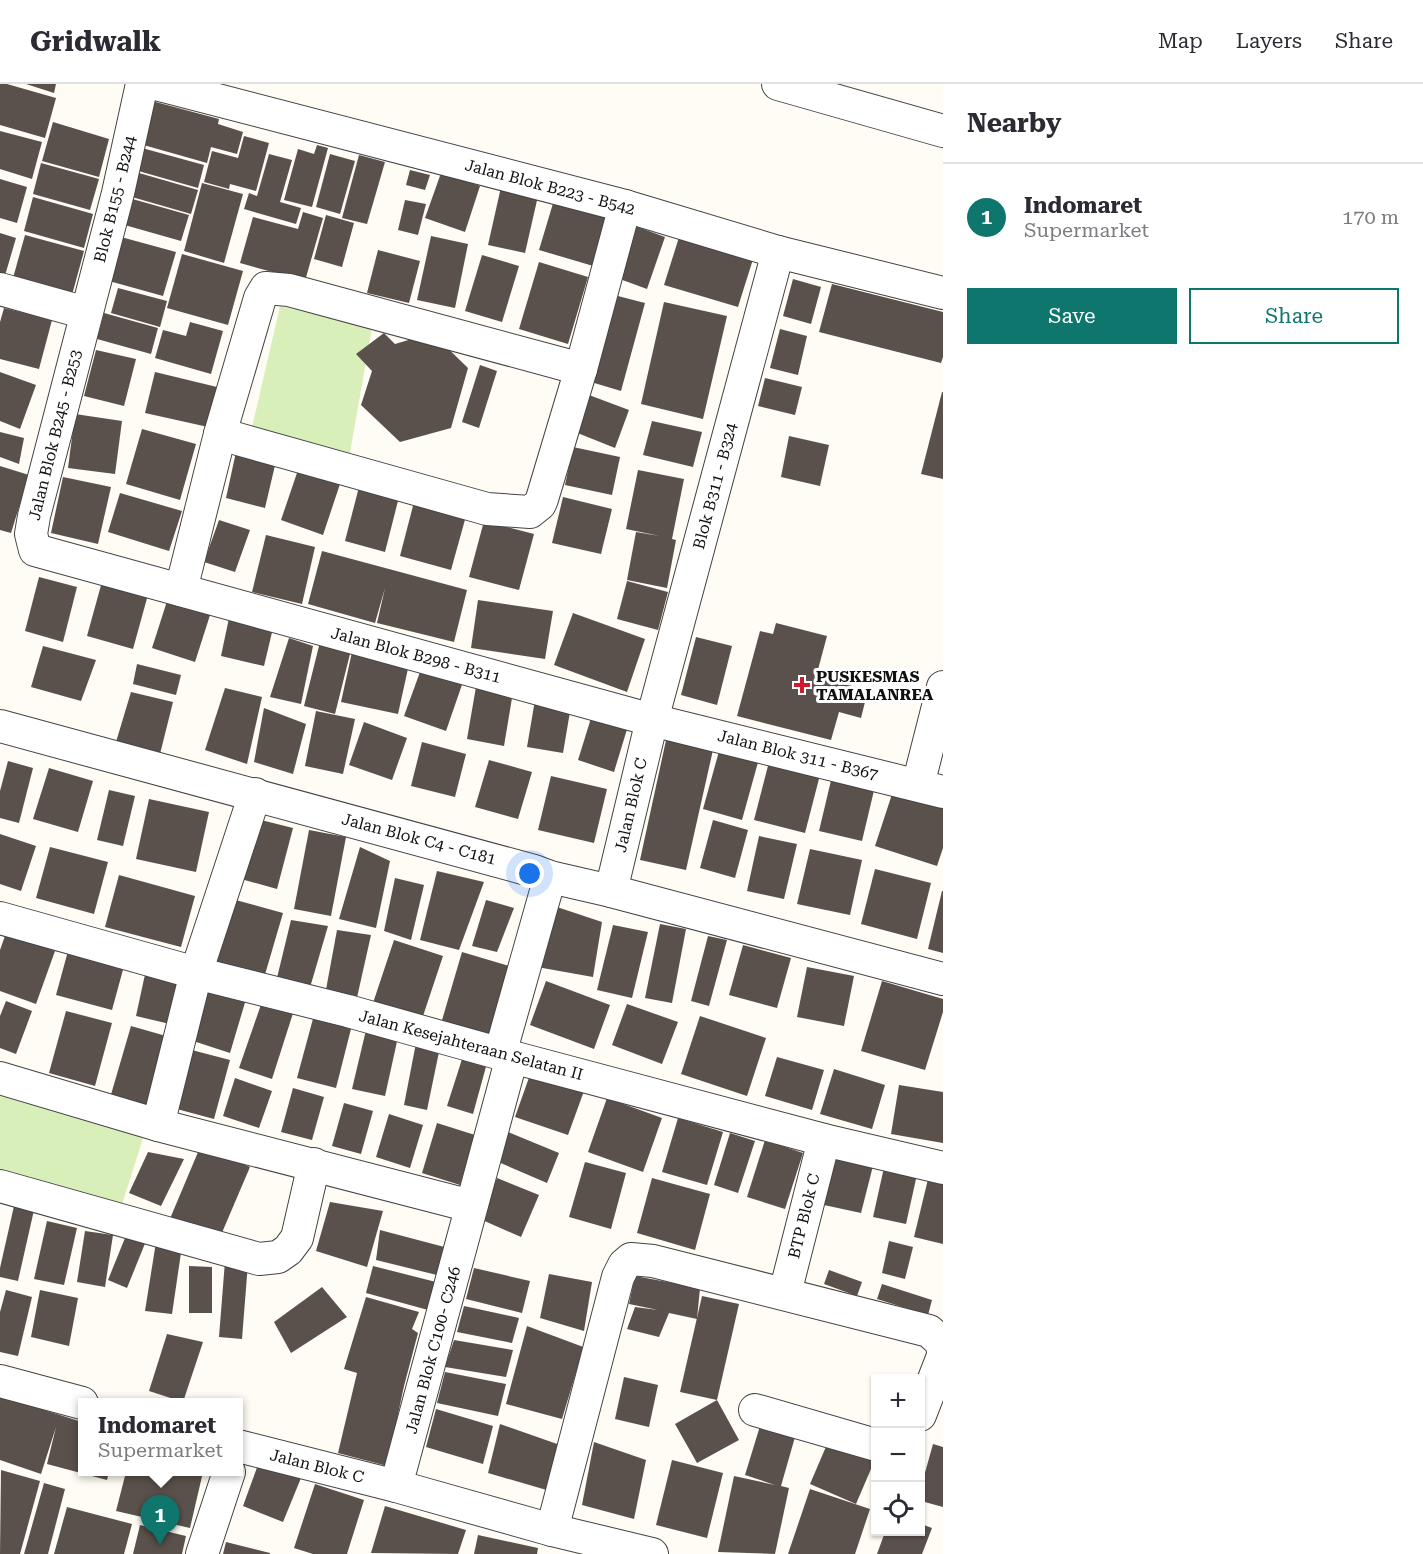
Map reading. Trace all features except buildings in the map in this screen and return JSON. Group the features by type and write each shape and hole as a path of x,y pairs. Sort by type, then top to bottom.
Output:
{"street":[{"name":"Blok B155 - B244","path":"86,313 118,192 142,84"},
{"name":"Jalan Blok B223 - B542","path":"156,84 625,206 778,252 943,293"},
{"path":"778,84 943,131"},
{"path":"220,434 487,509 530,512 540,504 581,369 625,206"},
{"name":"Blok B311 - B324","path":"652,720 778,252"},
{"path":"181,590 220,434 260,298 266,288 289,290 581,369"},
{"path":"0,289 86,313"},
{"name":"Jalan Blok B245 - B253","path":"86,313 34,516 31,534 33,547 38,552 181,590"},
{"name":"Jalan Blok B298 - B311","path":"181,590 652,720"},
{"path":"930,789 943,687"},
{"name":"Jalan Blok 311 - B367","path":"652,720 930,789"},
{"name":"Jalan Blok C","path":"611,891 652,720"},
{"name":"Jalan Blok C4 - C181","path":"0,726 255,794 550,877 943,979"},
{"path":"158,1125 196,974 255,794"},
{"name":"Jalan Blok C100- C246","path":"396,1486 471,1206 550,877"},
{"name":"Jalan Kesejahteraan Selatan II","path":"0,918 196,974 348,1011 506,1056 824,1140 943,1168"},
{"path":"0,1078 158,1125 471,1206"},
{"name":"BTP Blok C","path":"785,1293 824,1140"},
{"path":"0,1186 259,1259 278,1257 288,1250 297,1238 314,1164"},
{"path":"552,1530 618,1277 624,1265 631,1259 653,1261 929,1331 942,1343 943,1354 925,1404"},
{"path":"0,1381 78,1402"},
{"path":"755,1410 871,1444"},
{"name":"Jalan Blok C","path":"243,1447 396,1486"},
{"path":"202,1554 227,1476"},
{"path":"396,1486 552,1530 652,1554"}],"green space":[{"path":"280,306 372,328 349,458 251,432"},
{"path":"0,1092 144,1135 119,1214 0,1179"}],"place":[{"name":"PUSKESMAS TAMALANREA","path":"802,685"},
{"name":"Indomaret","path":"160,1545"}]}
